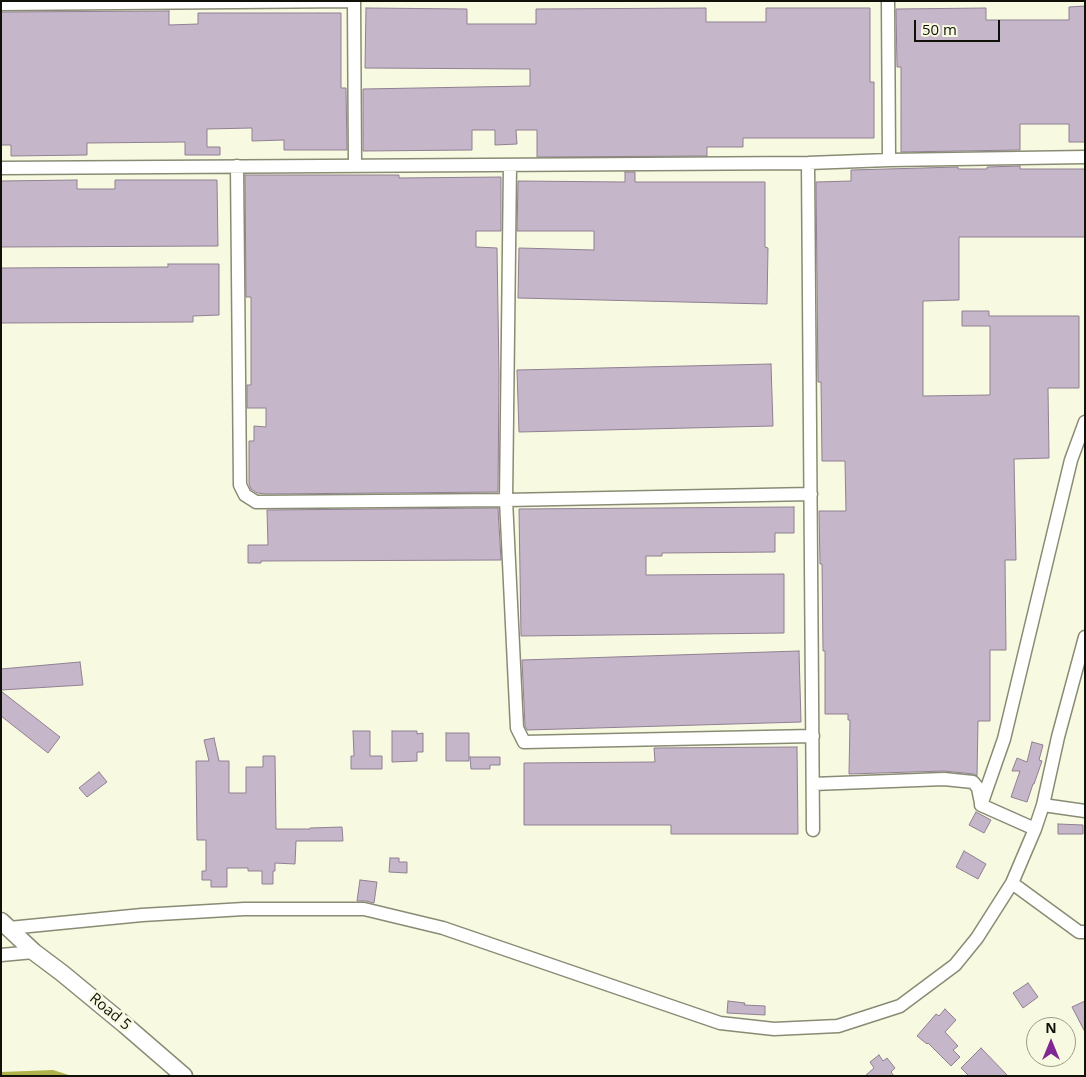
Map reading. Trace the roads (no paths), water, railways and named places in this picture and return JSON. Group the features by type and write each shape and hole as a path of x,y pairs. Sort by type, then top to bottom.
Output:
{"main road":[{"name":"Road 5","path":"5,925 34,952 126,1024 184,1076"}],"street":[{"path":"1,4 353,1 355,166"},
{"path":"888,1 889,160"},
{"path":"1,168 510,165 1085,158"},
{"path":"808,162 813,830"},
{"path":"510,165 506,500 517,728 524,742 813,736"},
{"path":"237,166 240,485 245,495 256,502 506,500 811,494"},
{"path":"981,805 1004,739 1071,460 1085,422"},
{"path":"5,925 244,909 364,909 443,928 720,1023 774,1029 838,1026 900,1006 955,965 977,938 1012,884 1043,805 1058,737 1085,637"},
{"path":"813,784 944,779 973,782 978,788 981,805"},
{"path":"981,805 1035,829"},
{"path":"1043,805 1085,811"},
{"path":"1012,884 1079,932 1085,932"},
{"path":"1,955 34,952"}]}
